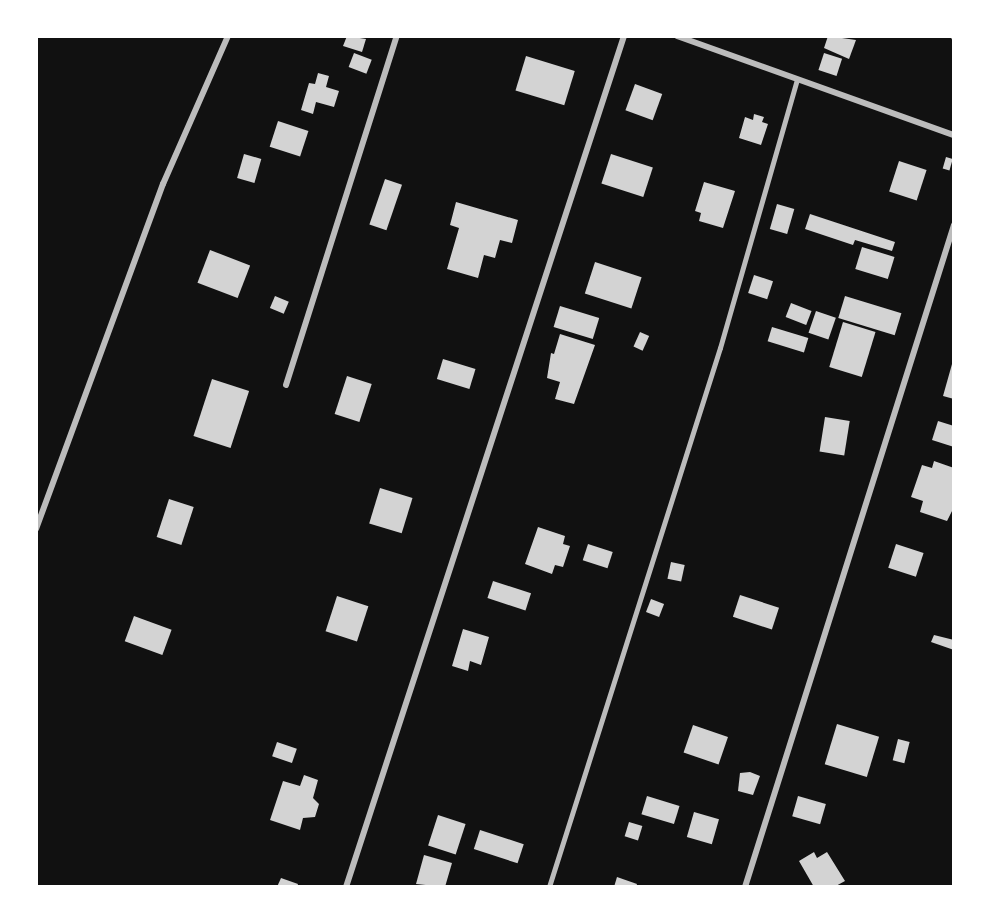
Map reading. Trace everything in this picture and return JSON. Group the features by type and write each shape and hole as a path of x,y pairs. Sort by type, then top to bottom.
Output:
{"street":[{"path":"36,529 163,184 228,36"},
{"path":"286,385 397,36"},
{"path":"346,887 624,36"},
{"path":"677,36 954,135"},
{"path":"745,887 954,225"}],"lane":[{"path":"549,887 716,359 797,80"}],"building":[{"path":"347,36 366,39 362,52 343,46"},
{"path":"828,36 856,40 849,59 824,48"},
{"path":"354,53 372,60 366,74 349,67"},
{"path":"824,53 842,59 837,76 818,70"},
{"path":"526,56 575,71 564,105 515,90"},
{"path":"318,73 329,76 326,87 339,91 334,107 316,102 313,114 301,110 309,83 315,84"},
{"path":"635,84 662,94 653,120 625,110"},
{"path":"754,114 764,117 762,122 768,124 761,145 739,138 745,117 753,120"},
{"path":"278,121 308,131 300,157 270,147"},
{"path":"244,154 261,159 254,183 237,178"},
{"path":"611,154 653,168 643,197 601,183"},
{"path":"946,157 953,159 949,170 943,169"},
{"path":"899,161 927,170 917,200 889,191"},
{"path":"385,179 402,185 386,230 369,224"},
{"path":"704,182 735,191 723,228 699,221 701,213 695,211"},
{"path":"456,202 518,220 512,243 500,240 495,258 484,255 478,278 447,269 459,228 450,225"},
{"path":"777,204 794,209 787,234 770,229"},
{"path":"810,214 895,242 892,251 855,240 853,245 805,229"},
{"path":"862,247 895,257 888,279 855,269"},
{"path":"210,250 250,265 238,298 197,283"},
{"path":"595,262 642,277 631,309 585,293"},
{"path":"754,275 773,281 767,299 748,293"},
{"path":"275,296 289,302 284,314 270,308"},
{"path":"845,296 901,313 895,335 838,318"},
{"path":"791,303 812,311 806,325 786,317"},
{"path":"560,306 599,318 593,339 554,327"},
{"path":"816,311 836,318 828,340 809,333"},
{"path":"843,322 876,332 862,377 829,367"},
{"path":"772,327 808,338 804,352 768,341"},
{"path":"640,332 649,336 643,351 633,347"},
{"path":"560,334 595,345 574,404 555,399 560,382 547,378 551,353 554,354"},
{"path":"443,359 476,369 469,389 437,379"},
{"path":"952,364 954,364 954,399 943,396"},
{"path":"347,376 372,384 359,422 335,414"},
{"path":"212,379 249,391 231,448 193,436"},
{"path":"825,417 850,421 844,455 820,452"},
{"path":"938,421 954,426 954,447 932,440"},
{"path":"934,461 954,468 954,507 947,521 920,512 923,501 911,497 922,465 932,468"},
{"path":"380,488 413,498 402,533 369,523"},
{"path":"169,499 194,507 181,545 157,537"},
{"path":"538,527 565,536 563,544 570,546 563,567 555,565 552,574 525,564"},
{"path":"588,544 613,552 607,568 583,560"},
{"path":"896,544 924,553 916,577 888,568"},
{"path":"671,562 685,565 681,582 667,579"},
{"path":"493,581 531,593 525,610 487,598"},
{"path":"740,595 779,608 772,630 733,617"},
{"path":"337,596 368,606 357,641 326,631"},
{"path":"651,599 664,604 659,617 646,612"},
{"path":"134,616 172,630 162,655 125,641"},
{"path":"463,629 489,637 481,665 470,661 468,671 452,666"},
{"path":"934,635 954,640 954,650 931,642"},
{"path":"837,724 879,737 867,777 825,764"},
{"path":"693,725 728,737 719,764 684,752"},
{"path":"898,739 910,742 904,763 893,760"},
{"path":"277,742 297,749 292,763 272,756"},
{"path":"750,772 760,776 753,795 738,791 740,773"},
{"path":"304,775 318,780 313,798 319,804 315,817 303,818 300,830 270,820 283,781 300,786"},
{"path":"647,796 680,806 674,824 641,814"},
{"path":"798,796 826,804 820,824 792,816"},
{"path":"694,812 719,819 712,844 687,837"},
{"path":"438,815 466,824 456,854 428,845"},
{"path":"629,822 642,826 638,840 625,836"},
{"path":"480,830 524,844 518,863 474,849"},
{"path":"814,852 817,858 827,852 845,881 834,887 814,887 799,861"},
{"path":"424,855 452,863 445,887 416,884"},
{"path":"617,877 637,884 636,887 614,887"},
{"path":"281,878 298,884 297,887 277,887"}]}
